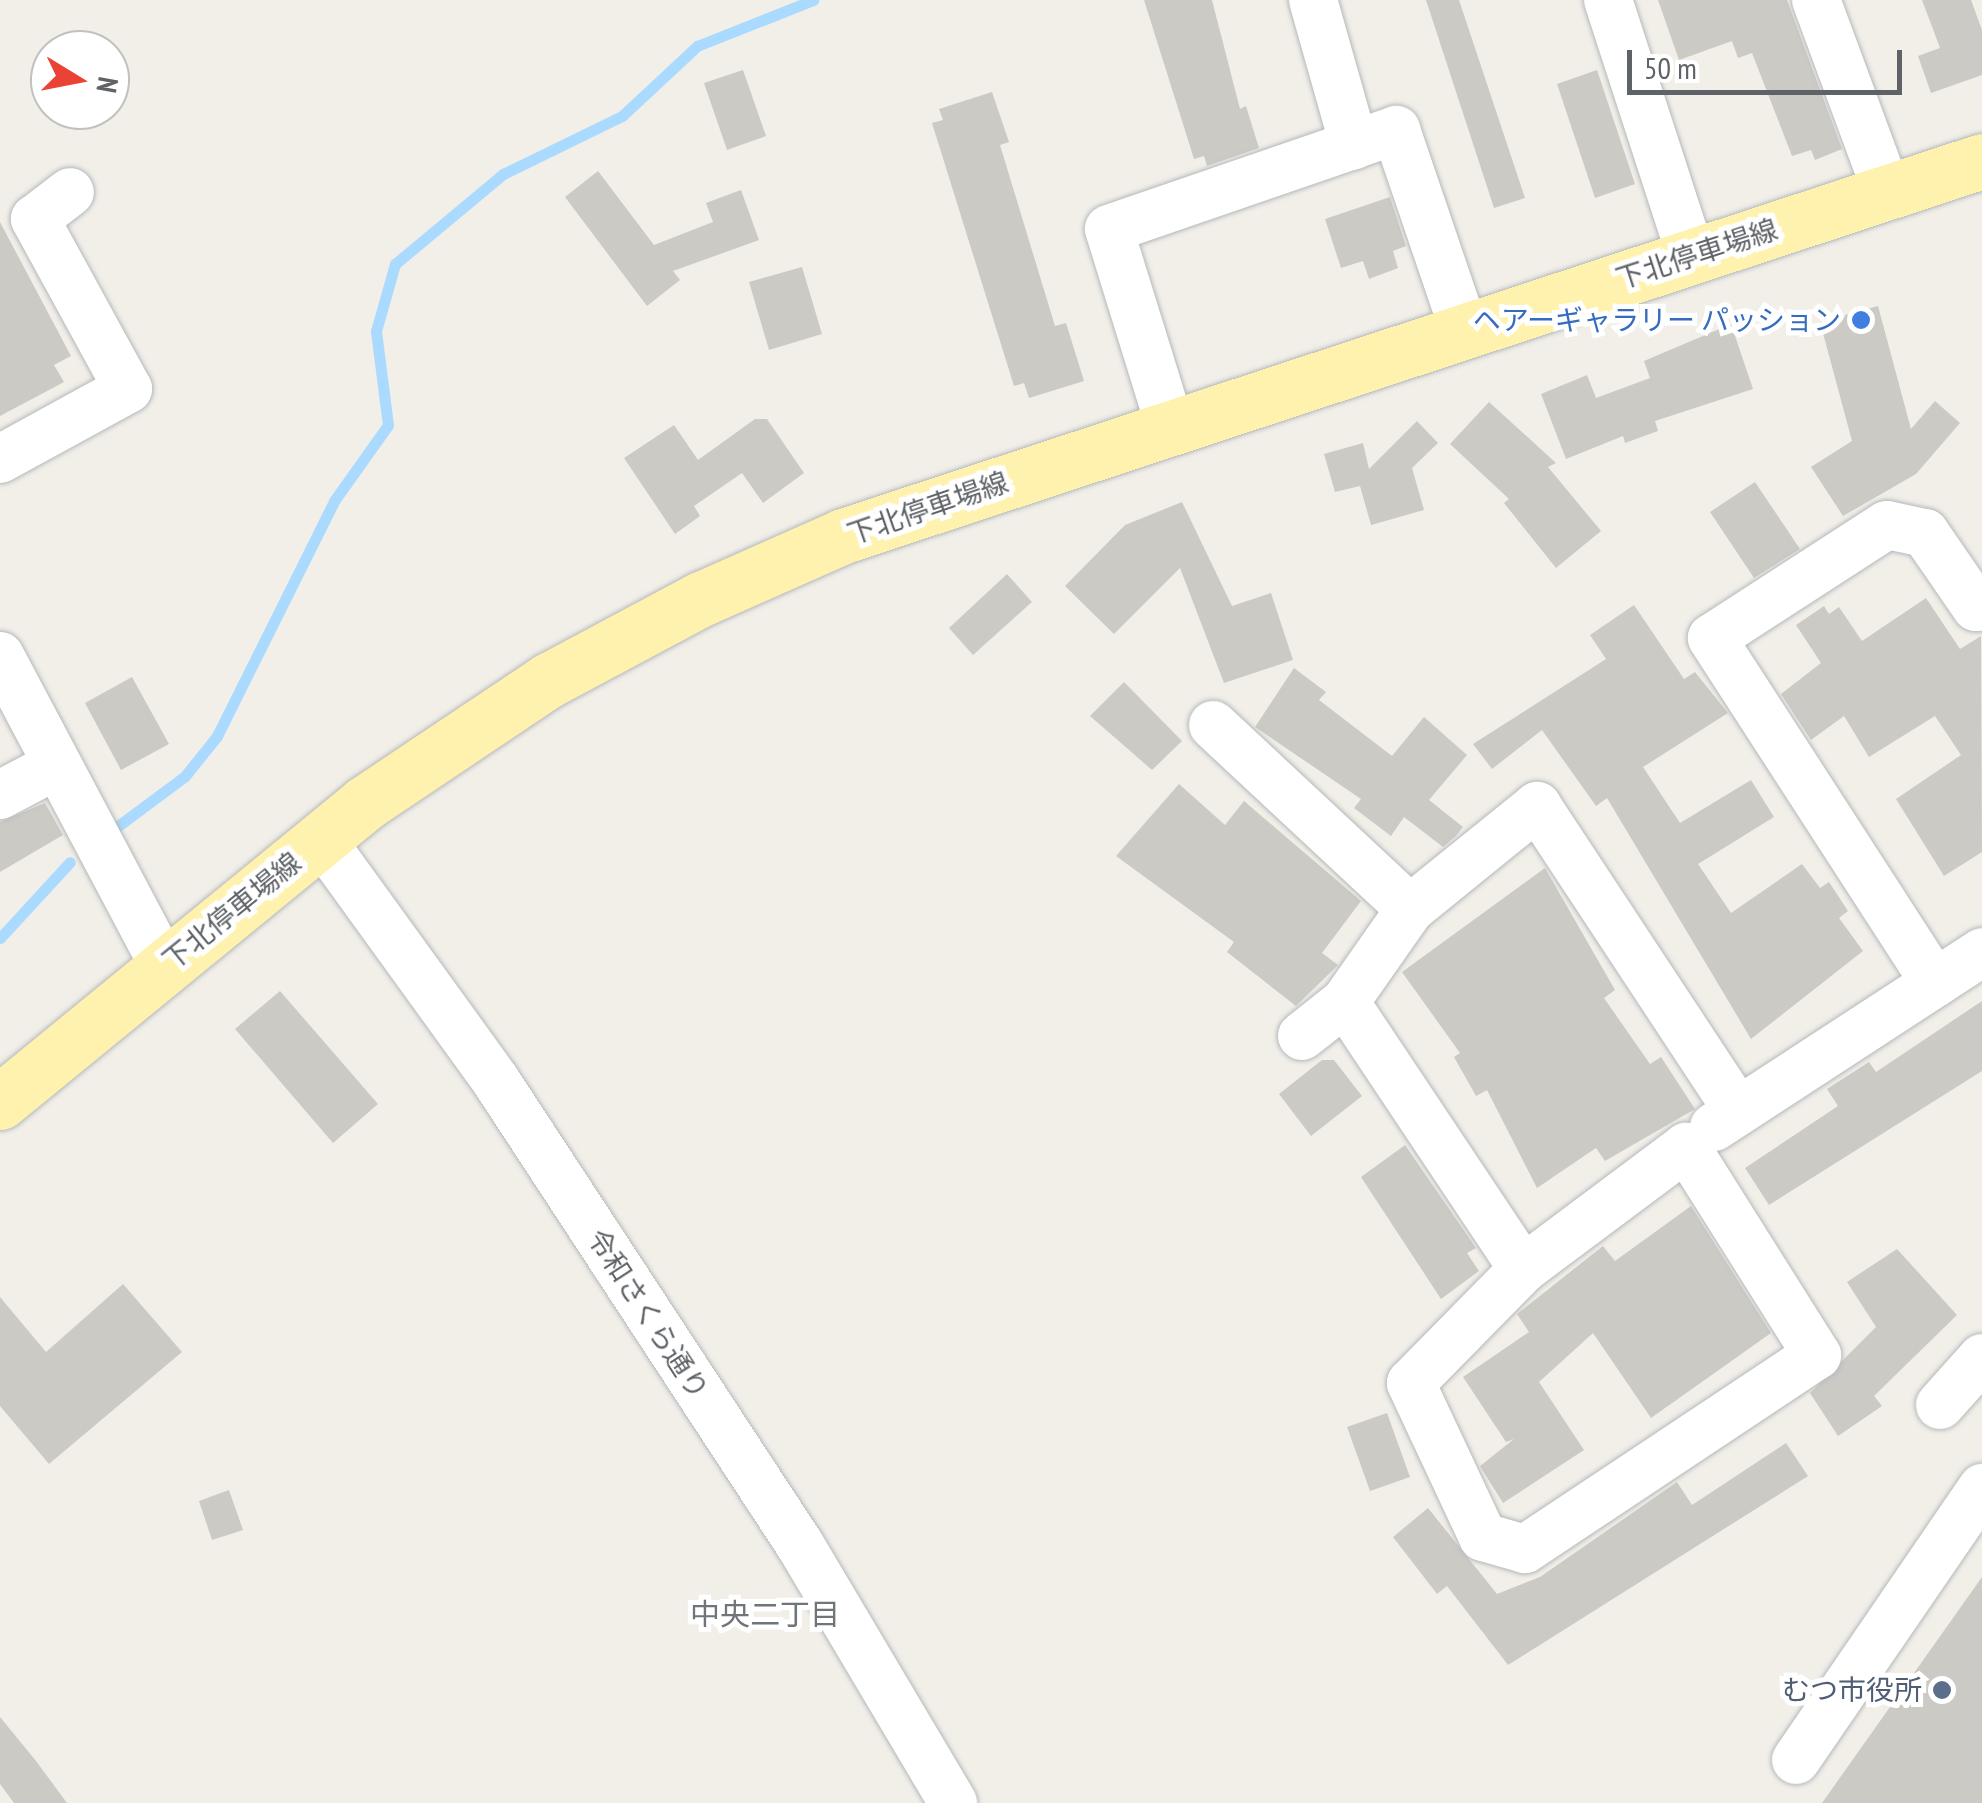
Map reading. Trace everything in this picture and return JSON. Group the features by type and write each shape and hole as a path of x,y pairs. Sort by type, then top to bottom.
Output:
{"main road":[{"name":"下北停車場線","path":"0,1102 321,839 549,680 701,599 843,536 1982,161"}],"street":[{"path":"1313,0 1354,144"},
{"path":"1608,0 1691,256"},
{"path":"1816,0 1887,192"},
{"path":"1170,426 1109,229 1396,130 1464,330"},
{"path":"0,460 128,389 36,219 70,192"},
{"path":"1936,982 1712,638 1888,526 1925,533 1980,609"},
{"path":"0,656 164,966"},
{"path":"1213,726 1410,909"},
{"path":"0,795 55,766"},
{"path":"1302,1036 1344,1002 1410,909 1538,806 1738,1110"},
{"name":"令和さくら通り","path":"321,839 496,1081 756,1478 954,1803"},
{"path":"1686,1147 1816,1355 1525,1549 1483,1537 1411,1383 1522,1269 1686,1147 1738,1110 1982,952"},
{"path":"1344,1002 1522,1269"},
{"path":"1940,1404 1982,1358"},
{"path":"1796,1760 1982,1488"}],"building":[{"path":"1144,0 1212,0 1240,109 1246,106 1259,148 1207,166 1204,156 1194,159"},
{"path":"1426,0 1459,0 1525,198 1494,208"},
{"path":"1658,0 1787,0 1842,149 1815,160 1811,150 1792,156 1752,53 1738,58 1732,41 1679,60"},
{"path":"1922,0 1971,0 1982,30 1982,75 1931,93 1918,56 1940,48"},
{"path":"743,70 766,136 727,150 704,83"},
{"path":"1597,70 1635,184 1595,198 1557,84"},
{"path":"992,92 1009,142 1000,145 1055,326 1066,323 1084,381 1029,398 1024,383 1014,386 932,123 943,120 939,109"},
{"path":"598,171 654,245 713,222 706,203 741,190 759,240 673,271 680,280 647,306 565,197"},
{"path":"1390,197 1406,246 1393,251 1398,268 1369,279 1363,261 1341,268 1325,219"},
{"path":"0,222 71,356 54,365 64,382 0,416"},
{"path":"802,267 822,334 769,350 749,282"},
{"path":"1878,306 1911,429 1935,401 1960,423 1916,474 1843,516 1811,467 1852,441 1820,322"},
{"path":"1731,324 1753,389 1655,421 1658,431 1625,443 1623,436 1566,459 1541,394 1587,375 1596,398 1650,378 1644,361"},
{"path":"1489,402 1556,463 1548,467 1601,531 1556,568 1504,503 1509,499 1450,444"},
{"path":"755,419 767,419 804,473 763,503 742,473 694,506 700,516 675,534 624,458 674,425 698,460"},
{"path":"1417,421 1438,443 1412,468 1424,510 1371,525 1360,486 1335,492 1324,454 1363,443 1369,469"},
{"path":"1755,482 1800,549 1754,578 1710,512"},
{"path":"1182,502 1232,606 1271,593 1293,660 1224,683 1180,568 1114,634 1065,586 1125,525"},
{"path":"1007,574 1032,602 973,655 949,628"},
{"path":"1926,598 1960,649 1981,636 1982,852 1944,876 1896,799 1961,755 1935,716 1869,757 1844,716 1811,740 1781,694 1821,663 1796,625 1824,606 1829,614 1839,607 1862,641"},
{"path":"1634,605 1684,679 1695,672 1728,713 1643,767 1680,823 1751,780 1774,817 1698,864 1731,913 1802,864 1820,888 1829,882 1848,911 1839,918 1863,951 1751,1039 1607,798 1596,806 1542,730 1492,769 1473,744 1606,659 1590,635"},
{"path":"1294,668 1326,692 1319,700 1392,756 1424,717 1467,755 1429,800 1463,827 1456,836 1443,847 1404,817 1391,836 1354,808 1361,799 1255,727"},
{"path":"132,677 169,744 121,770 85,703"},
{"path":"1124,682 1182,741 1152,770 1090,716"},
{"path":"1179,784 1225,825 1244,801 1361,901 1322,953 1338,965 1296,1006 1227,952 1234,942 1116,856"},
{"path":"45,803 63,835 0,872 0,822"},
{"path":"1545,868 1615,990 1604,998 1650,1064 1661,1057 1695,1109 1605,1161 1596,1148 1537,1188 1487,1090 1476,1096 1454,1057 1460,1053 1402,972"},
{"path":"280,991 378,1104 333,1143 235,1029"},
{"path":"1982,1001 1982,1071 1769,1205 1745,1168 1838,1106 1827,1089 1869,1062 1876,1072"},
{"path":"1322,1060 1334,1060 1362,1096 1311,1136 1279,1094"},
{"path":"1405,1145 1476,1248 1467,1253 1479,1271 1441,1299 1361,1177"},
{"path":"1691,1206 1771,1333 1651,1418 1593,1333 1539,1382 1584,1450 1503,1503 1480,1466 1514,1439 1506,1442 1463,1377 1529,1332 1517,1314 1603,1246 1615,1261"},
{"path":"1897,1249 1957,1315 1874,1396 1882,1406 1838,1436 1810,1393 1876,1327 1847,1282"},
{"path":"123,1284 182,1352 49,1464 0,1406 0,1297 46,1352"},
{"path":"1387,1413 1410,1477 1370,1491 1347,1427"},
{"path":"1786,1443 1808,1476 1508,1665 1447,1586 1437,1594 1393,1537 1428,1508 1497,1594 1540,1577 1677,1482 1692,1505"},
{"path":"229,1490 243,1530 212,1540 199,1501"},
{"name":"むつ市役所","path":"1982,1577 1982,1803 1822,1803"},
{"path":"0,1717 67,1803 14,1803 0,1784"}],"waterway":[{"path":"118,826 185,776 217,736 334,501 388,425 376,331 395,264 503,174 622,116 697,46 813,0"},
{"path":"0,938 70,862"}],"place":[{"name":"ヘアーギャラリー パッション","path":"1861,320"},
{"name":"むつ市役所","path":"1942,1690"}],"district":[{"name":"中央二丁目","path":"765,1614"}]}
